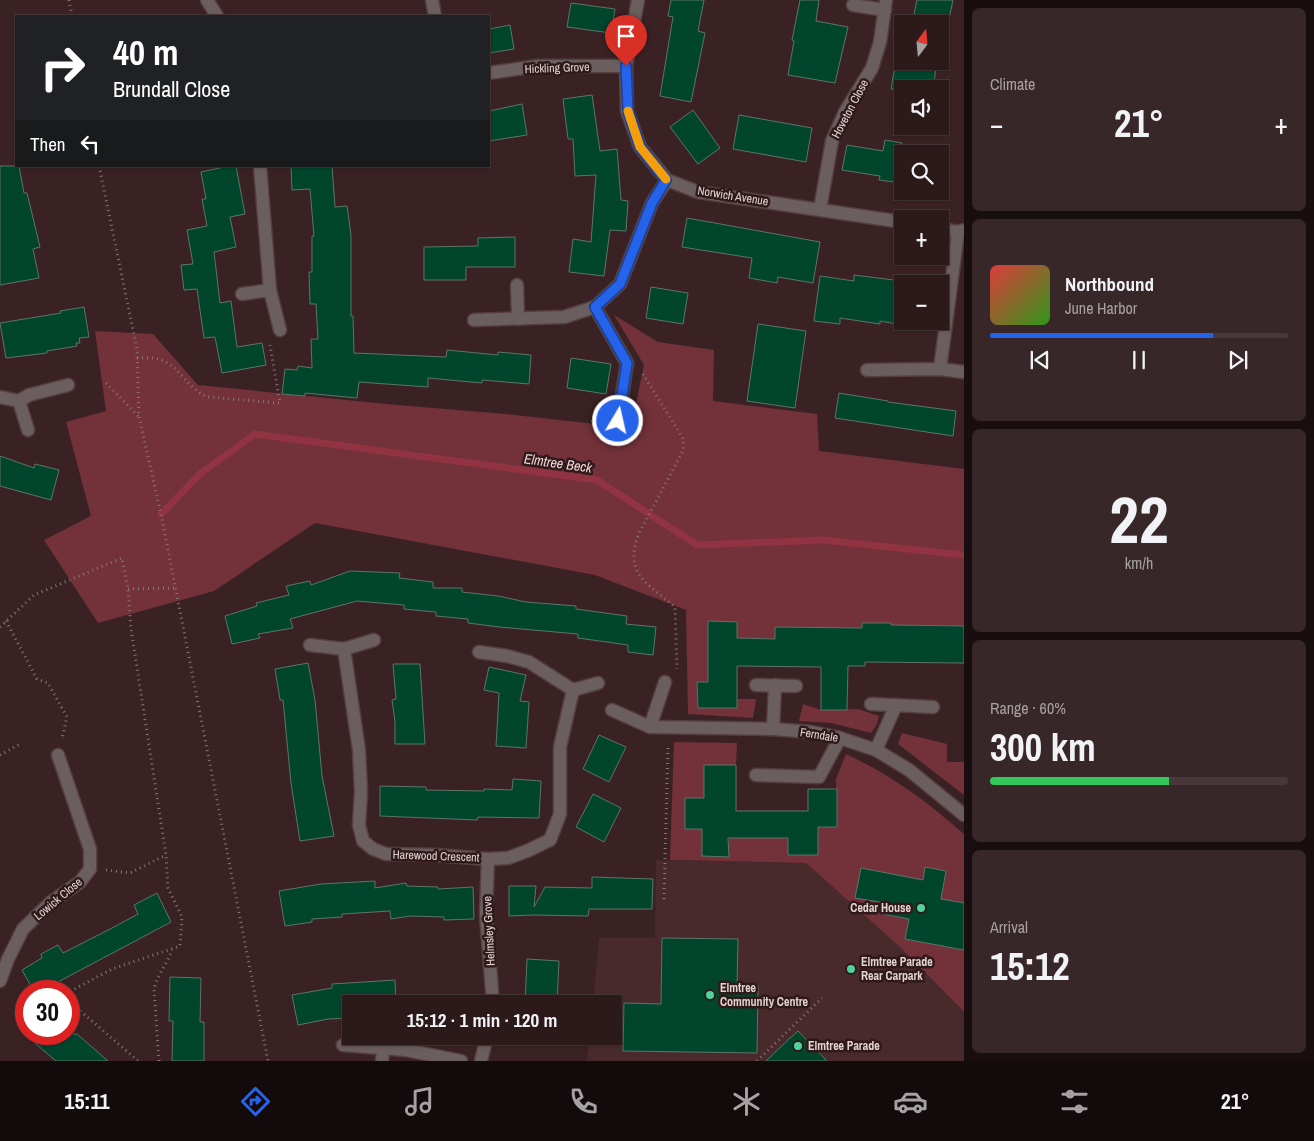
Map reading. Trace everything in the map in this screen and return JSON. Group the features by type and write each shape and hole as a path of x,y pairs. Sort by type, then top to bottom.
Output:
{"street":[{"path":"207,0 216,15"},
{"path":"432,0 435,15"},
{"path":"474,320 564,317 595,307 620,284 652,203 666,180 640,147 628,111 626,66 638,0"},
{"name":"Hoveton Close","path":"820,209 832,141 845,112 872,68 880,42 885,5 853,5"},
{"name":"Hickling Grove","path":"490,73 538,66 626,66"},
{"path":"260,167 270,290 280,330"},
{"name":"Norwich Avenue","path":"666,180 698,192 894,221"},
{"path":"940,369 961,231"},
{"path":"517,285 518,318"},
{"path":"242,294 270,290"},
{"path":"595,307 627,363 618,421"},
{"path":"867,370 940,369 964,372"},
{"path":"0,397 18,400 29,395 68,385"},
{"path":"18,400 28,430"},
{"path":"310,645 344,649 374,640"},
{"name":"Harewood Crescent","path":"344,649 359,750 361,792 359,825 363,840 373,849 386,854 488,859 508,858 550,840 560,814 560,747 573,690"},
{"path":"479,652 507,656 529,662 573,690 598,683"},
{"path":"650,727 665,682"},
{"path":"756,685 796,686"},
{"path":"773,729 774,685"},
{"path":"871,704 933,707"},
{"path":"876,750 896,705"},
{"name":"Ferndale","path":"612,710 650,727 773,729 811,732 840,738 876,750 909,770 964,815"},
{"path":"756,775 819,777 840,738"},
{"name":"Lowick Close","path":"0,981 8,959 23,929 50,903 80,882 90,869 90,849 58,755"},
{"name":"Helmsley Grove","path":"488,859 486,914 492,995"},
{"path":"343,1045 383,1055 406,1050 461,1061"},
{"path":"481,1061 485,1045"}],"path":[{"path":"69,0 72,15"},
{"path":"99,167 137,349 139,417 162,514 268,1061"},
{"path":"137,358 160,359 168,363 198,394 208,397 280,403 270,340"},
{"path":"627,363 638,366 684,440 683,451 639,533 634,546 633,560 638,574 674,607 678,681 665,682"},
{"path":"106,383 139,417"},
{"path":"0,627 34,595 122,558 128,589 131,629 166,855 168,888 182,917 180,946 112,969 80,986"},
{"path":"128,589 175,588"},
{"path":"6,621 37,679 48,683 67,717 58,755"},
{"path":"664,900 668,728"},
{"path":"0,755 20,744"},
{"path":"90,869 130,873 166,855"},
{"path":"159,1061 154,990 156,981 166,966 172,950"},
{"path":"758,1061 822,998"},
{"path":"80,1010 138,1061"}],"shaded area":[{"path":"614,315 658,342 714,350 713,401 817,414 819,451 964,469 964,626 918,625 891,633 890,623 862,623 862,628 776,627 775,639 737,638 737,622 708,621 708,682 697,682 698,708 736,708 737,699 756,699 753,718 688,714 686,610 595,575 315,523 214,591 98,623 44,540 91,516 66,422 106,411 95,331 153,334 198,385 631,428 644,365"},
{"path":"803,704 821,710 858,709 879,716 877,724 871,733 831,723 799,721"},
{"path":"902,733 947,744 947,762 964,762 964,795 898,744"},
{"path":"674,742 737,743 736,765 704,765 704,798 685,798 685,828 702,829 702,856 729,856 729,838 788,838 818,827 837,827 836,779 846,754 879,771 908,790 936,810 964,834 964,903 941,899 946,871 926,867 922,884 880,902 878,912 909,919 905,939 964,950 964,1012 901,948 806,863 670,860"},
{"path":"656,860 806,863 901,948 964,1012 964,1061 587,1061 589,1045 622,1045 622,995 594,995 599,938 655,938"}],"building":[{"path":"671,0 704,0 698,31 705,33 691,102 660,96 673,17 668,16"},
{"path":"800,0 819,0 816,21 848,27 835,83 788,75 794,41 792,40"},
{"path":"917,0 953,0 949,19 949,15 914,15"},
{"path":"571,3 615,9 611,33 567,27"},
{"path":"510,25 514,49 490,53 490,29"},
{"path":"894,70 936,70 934,80 894,80 894,89 891,89"},
{"path":"592,95 600,151 617,149 621,200 628,201 626,231 610,230 604,276 569,272 573,239 591,242 596,175 575,176 573,139 568,139 563,99"},
{"path":"522,104 527,135 490,141 490,111"},
{"path":"693,110 720,148 698,164 670,127"},
{"path":"739,115 812,128 806,162 733,149"},
{"path":"885,140 902,143 902,145 894,145 894,182 879,180 880,176 842,170 847,145 883,151"},
{"path":"0,166 15,166 19,167 24,193 27,193 40,247 33,249 39,278 0,285"},
{"path":"224,167 236,167 245,214 230,217 236,247 214,252 220,303 231,301 237,347 262,343 266,365 222,373 215,337 204,338 197,289 184,290 181,265 193,264 187,230 207,226 202,199 206,199 201,172"},
{"path":"291,167 332,167 335,207 347,206 351,235 351,316 353,316 354,353 446,357 447,350 498,355 498,352 531,355 529,384 482,380 482,383 428,378 428,387 359,382 357,398 305,393 305,396 282,394 285,369 297,370 298,366 312,368 311,339 318,339 316,304 310,304 309,272 312,272 312,236 314,236 310,189 292,190"},
{"path":"687,218 820,242 813,283 778,277 777,283 749,278 752,258 682,247"},
{"path":"515,237 515,267 466,267 466,280 424,280 424,247 478,246 478,238"},
{"path":"854,275 894,280 894,324 880,321 880,324 840,318 840,324 814,321 820,276 854,281"},
{"path":"651,287 688,293 683,324 646,318"},
{"path":"84,307 89,337 79,338 80,343 76,343 77,346 47,351 47,353 6,358 0,323 61,313 60,311"},
{"path":"758,324 806,331 795,408 747,401"},
{"path":"571,358 611,364 606,394 567,388"},
{"path":"839,393 956,411 953,436 835,418"},
{"path":"0,456 34,468 35,464 59,470 51,500 0,486"},
{"path":"350,571 400,573 399,578 433,582 433,588 462,588 462,592 498,596 526,602 576,606 576,609 627,616 626,624 656,627 653,655 628,652 628,645 578,638 578,634 468,623 468,619 436,616 436,612 404,609 404,605 357,601 290,619 293,628 258,634 260,638 232,644 225,616 257,606 256,603 289,595 286,586 310,581 311,585"},
{"path":"708,621 737,622 737,638 775,639 775,627 862,628 862,623 964,626 964,663 865,662 865,666 848,666 847,710 821,710 821,667 737,666 737,708 698,708 697,682 708,682"},
{"path":"308,663 315,700 322,776 334,836 300,841 291,783 283,700 280,700 275,669"},
{"path":"393,664 420,664 425,744 395,744 392,700 396,699"},
{"path":"489,667 526,675 520,701 529,702 526,748 496,746 499,693 484,690"},
{"path":"599,735 626,747 609,782 583,769"},
{"path":"704,765 736,765 736,811 808,811 808,789 837,789 837,827 818,827 818,855 788,855 788,838 728,838 729,857 702,856 702,829 685,829 685,798 704,798"},
{"path":"513,779 541,781 539,818 478,817 477,820 380,816 380,786 426,787 426,790 512,790"},
{"path":"593,794 621,808 604,842 576,827"},
{"name":"Cedar House","path":"925,867 946,871 941,899 964,903 964,950 905,939 909,919 878,913 880,902 855,898 861,868 923,880"},
{"path":"592,877 653,879 652,909 589,909 588,916 509,916 509,886 536,886 534,907 545,887 592,888"},
{"path":"375,881 375,888 406,883 407,886 438,887 438,889 473,887 474,919 444,920 444,917 410,916 391,919 390,911 342,914 342,917 312,919 312,922 285,926 279,891 321,884"},
{"path":"157,893 171,922 62,980 28,980 22,970 42,958 41,954 58,945 63,953 114,927 138,914 134,905"},
{"name":"Elmtree Community Centre","path":"662,938 738,939 737,986 758,986 757,1053 623,1051 624,1003 661,1004"},
{"path":"527,959 559,961 557,995 525,995"},
{"path":"170,977 201,978 200,1022 204,1022 204,1061 172,1061 173,1021 169,1021"},
{"path":"395,980 396,995 342,995 342,1018 298,1025 292,995 332,988 332,984"},
{"name":"Elmtree Parade","path":"798,1031 827,1061 766,1061 789,1039"},
{"path":"80,1037 108,1061 56,1061 37,1045 80,1045"}],"waterway":[{"name":"Elmtree Beck","path":"161,514 201,473 255,434 597,480 697,545 823,540 964,555"}],"slow traffic":[{"path":"628,111 640,147 666,179"}],"place":[{"name":"Cedar House","path":"921,908"},
{"name":"Elmtree Parade Rear Carpark","path":"851,969"},
{"name":"Elmtree Community Centre","path":"710,995"},
{"name":"Elmtree Parade","path":"798,1046"}],"route":[{"path":"618,421 627,363 595,307 620,284 652,203 666,180 640,147 628,111 626,66"}]}
